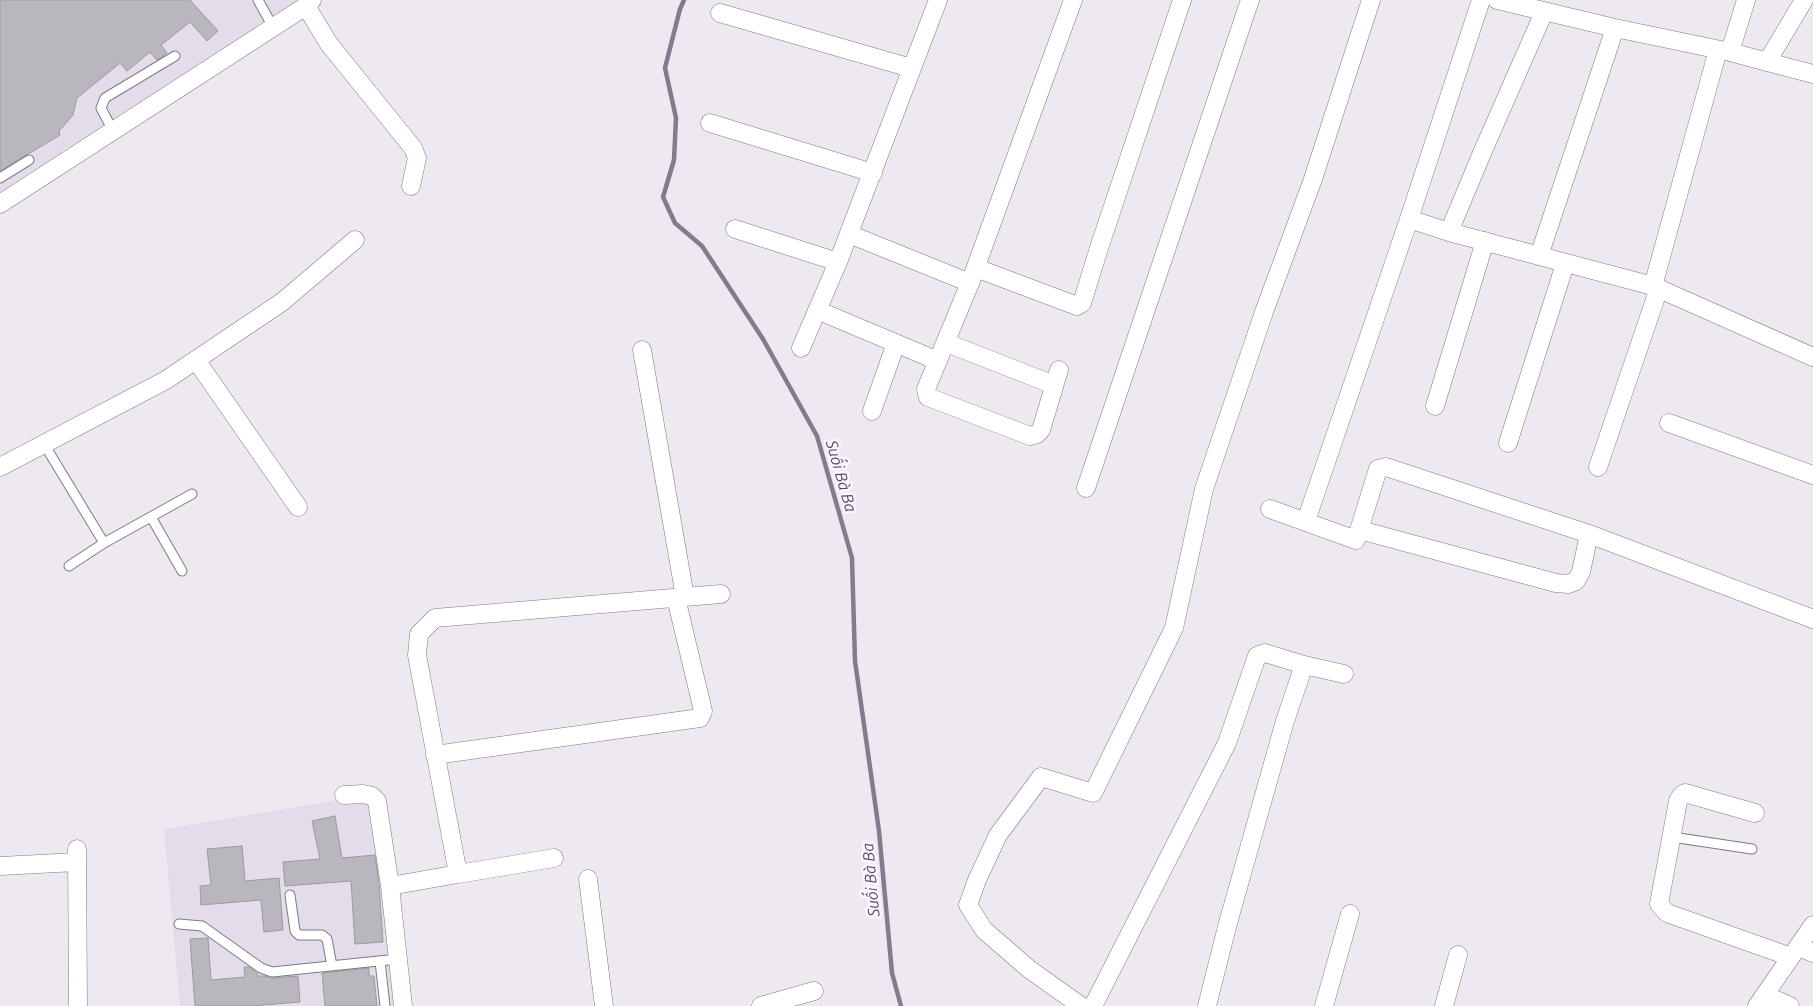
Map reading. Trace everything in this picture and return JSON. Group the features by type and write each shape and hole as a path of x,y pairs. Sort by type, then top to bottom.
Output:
{"street":[{"path":"801,348 873,174 938,0"},
{"path":"947,343 1056,377 1041,430 1037,434 1030,436 928,397 926,389 947,343 973,275 1073,0"},
{"path":"849,234 973,275 1077,306 1082,303 1182,0"},
{"path":"1086,488 1250,0"},
{"path":"1081,1006 1029,969 984,930 968,905 977,880 998,835 1041,776 1093,793 1174,628 1204,489 1264,312 1313,179 1371,0"},
{"path":"1306,521 1481,0"},
{"path":"1497,0 1724,51 1813,74"},
{"path":"1598,468 1656,287 1724,51 1746,0"},
{"path":"1767,62 1804,0"},
{"path":"0,204 309,3 329,44 413,148 417,158 411,186"},
{"path":"1449,232 1544,12"},
{"path":"720,13 911,68"},
{"path":"1539,256 1615,28"},
{"path":"710,123 873,174"},
{"path":"1409,219 1564,264 1656,287 1813,357"},
{"path":"735,228 838,262"},
{"path":"0,467 166,380 282,302 355,240"},
{"path":"1435,406 1485,242"},
{"path":"1508,442 1564,264"},
{"path":"816,310 938,361"},
{"path":"872,410 896,343"},
{"path":"435,755 700,718 703,712 680,597 642,350"},
{"path":"196,360 298,507"},
{"path":"1670,423 1813,475"},
{"path":"1270,509 1356,540 1378,469 1382,467 1589,534 1813,619"},
{"path":"1360,530 1556,583 1568,584 1576,581 1581,572 1589,534"},
{"path":"458,874 417,654 419,634 435,618 720,594"},
{"path":"1093,1006 1227,743 1257,656 1265,653 1304,665 1344,674"},
{"path":"1207,1006 1228,923 1285,721 1304,665"},
{"path":"1756,813 1685,793 1681,796 1678,801 1659,904 1666,913 1801,952"},
{"path":"344,795 363,794 372,796 376,801 390,886 403,1006"},
{"path":"0,866 77,855 78,1006"},
{"path":"390,886 554,858"},
{"path":"588,879 604,1006"},
{"path":"1324,1006 1350,914"},
{"path":"1790,1006 1761,1000 1801,952 1813,925"},
{"path":"1444,1006 1458,955"},
{"path":"762,1006 814,991"}],"lane":[{"path":"258,0 273,28"},
{"path":"114,131 101,108 105,98 175,56"},
{"path":"0,178 29,160"},
{"path":"44,444 104,543"},
{"path":"69,566 104,543 192,494"},
{"path":"151,516 182,571"},
{"path":"1672,837 1752,849"},
{"path":"290,895 295,931 300,935 322,935 327,939 332,966"},
{"path":"179,924 202,926 261,968 272,972 398,959"},
{"path":"380,961 385,1006"}],"shaded area":[{"path":"0,0 308,0 0,200"},
{"path":"344,799 370,799 398,1006 180,1006 164,829"}],"building":[{"path":"0,0 190,0 218,31 207,41 190,22 161,45 167,53 157,60 150,52 127,71 120,63 77,98 73,115 59,131 60,135 0,171"},
{"path":"335,816 342,858 375,855 383,942 355,944 351,881 285,886 283,862 320,859 312,821"},
{"path":"242,846 245,881 279,878 283,930 264,932 261,900 201,905 200,886 211,885 207,849"},
{"path":"208,938 211,980 245,977 244,967 249,967 258,976 273,978 298,976 300,1002 251,1006 195,1006 190,939"},
{"path":"369,968 369,976 374,976 377,1006 325,1006 322,973"}],"waterway":[{"name":"Suối Bà Ba","path":"684,0 665,68 676,118 674,160 663,197 675,223 702,246 763,339 817,436 852,558 855,661 879,831 892,973 901,1006"}]}
